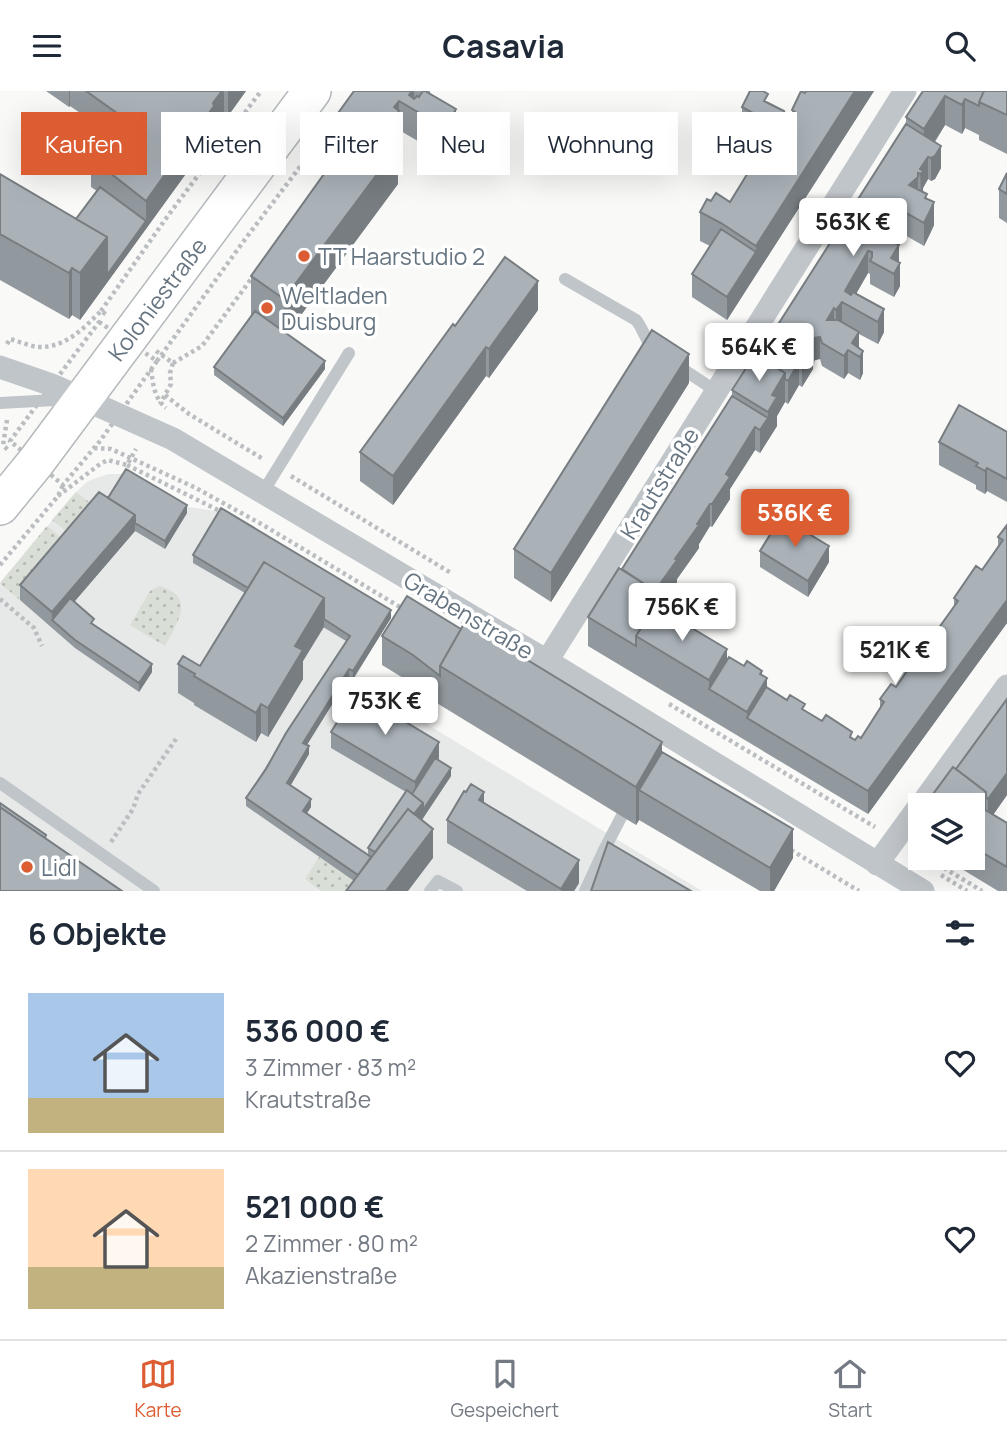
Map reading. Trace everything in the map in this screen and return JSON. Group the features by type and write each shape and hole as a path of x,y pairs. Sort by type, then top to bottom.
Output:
{"main road":[{"name":"Koloniestraße","path":"0,506 84,398 312,91"}],"street":[{"name":"Krautstraße","path":"547,661 905,91"},
{"name":"Grabenstraße","path":"0,367 84,398 173,439 547,661 923,891"},
{"path":"930,793 1007,686"},
{"path":"877,864 908,822"}],"lane":[{"path":"565,279 636,320 651,348 716,391"},
{"path":"263,492 349,353"},
{"path":"0,403 84,398"},
{"path":"0,783 155,891"},
{"path":"585,891 635,792"},
{"path":"430,891 438,881 457,891"}],"path":[{"path":"99,322 101,311 261,91"},
{"path":"157,361 300,167"},
{"path":"324,175 324,181"},
{"path":"173,363 202,346 259,269"},
{"path":"1,446 10,441"},
{"path":"94,448 111,449 196,488 407,610"},
{"path":"127,465 227,515"},
{"path":"0,565 58,496 63,485"},
{"path":"0,599 34,628 42,646"},
{"path":"103,855 133,809 138,794 176,739"},
{"path":"790,850 859,891"},
{"path":"947,870 982,891"}],"shaded area":[{"path":"108,474 126,474 189,507 222,512 392,615 354,680 702,891 0,891 0,583 76,492 88,481"},
{"path":"76,492 98,509 74,537 52,520"},
{"path":"47,526 69,544 20,600 0,583"},
{"path":"159,586 178,596 181,603 178,620 165,646 130,625 150,591"},
{"path":"319,857 368,891 321,891 305,879"}],"building":[{"path":"86,91 222,91 210,112 161,112 161,175 165,175 146,201 113,175 147,175 147,112 115,112"},
{"path":"354,91 410,91 409,95 414,99 425,91 456,109 454,112 418,112 399,101 394,107 398,112 339,112"},
{"path":"750,91 763,91 768,94 764,101 784,112 751,112 742,107"},
{"path":"801,91 855,91 756,246 700,212 707,199 711,201 716,193 730,202 747,175 797,175 797,112 792,110"},
{"path":"923,91 984,91 979,106 965,99 962,105 945,96 924,129 906,117"},
{"path":"984,91 1007,91 1007,115 979,102"},
{"path":"906,124 941,146 935,156 928,157 920,169 923,171 921,174 918,173 918,177 909,185 927,194 925,198 934,202 931,209 924,223 896,207 886,231 882,229 879,235 899,245 891,258 900,263 894,274 870,261 872,252 868,251 845,291 851,295 853,292 884,309 878,322 842,302 836,310 834,308 827,320 838,320 859,332 852,343 863,351 860,357 848,350 844,356 822,343 820,337 815,338 802,364 799,362 788,381 785,379 785,373 758,356"},
{"path":"1007,173 1007,194 999,189"},
{"path":"0,174 107,237 80,273 72,268 69,273 0,234"},
{"path":"323,175 376,175 284,299 251,276"},
{"path":"100,187 146,221 107,275 107,237 76,219"},
{"path":"721,229 756,252 727,297 692,274"},
{"path":"505,257 538,281 489,349 486,347 393,476 360,452"},
{"path":"255,311 325,361 283,418 214,367"},
{"path":"652,330 689,354 551,573 514,549"},
{"path":"755,354 785,373 772,395 777,397 768,412 732,390"},
{"path":"732,396 768,418 760,430 755,427 726,474 730,477 652,595 649,593 649,587 622,569"},
{"path":"959,405 1007,432 1007,479 987,468 985,471 976,466 978,463 939,442"},
{"path":"126,469 187,505 165,541 135,523 135,515 108,498"},
{"path":"99,492 135,515 52,612 20,585"},
{"path":"221,508 391,610 353,671 349,669 303,743 309,746 287,783 311,799 303,811 371,857 358,875 246,798 350,636 324,619 324,598 264,562 248,588 193,555"},
{"path":"781,517 829,546 808,581 760,551"},
{"path":"1007,525 1007,600 868,791 747,718 766,687 787,700 790,695 805,704 802,709 822,721 826,715 852,732 850,737 855,740 858,736 861,738 884,702 880,699 891,684 896,687 909,668 905,665 928,632 933,636 958,601 954,598 976,566 982,570 1003,540 998,537"},
{"path":"264,562 324,598 295,646 303,650 268,708 261,704 256,713 178,664 183,656 200,666"},
{"path":"619,568 649,587 638,605 651,613 636,636 636,646 588,617"},
{"path":"407,596 461,629 440,666 440,676 382,636"},
{"path":"70,598 94,619 91,623 152,664 139,683 75,640 52,620"},
{"path":"655,606 727,649 709,680 636,636"},
{"path":"465,622 662,742 636,787 440,666"},
{"path":"729,657 744,666 747,661 767,678 747,712 709,689"},
{"path":"356,692 439,742 415,782 331,732"},
{"path":"1007,699 1007,773 988,799 986,792 956,769"},
{"path":"662,752 793,829 770,868 639,790"},
{"path":"435,758 451,768 423,810 423,803 412,794"},
{"path":"953,767 986,792 985,793 934,793"},
{"path":"471,784 484,792 479,800 579,860 561,889 447,820"},
{"path":"407,790 423,803 414,814 408,809 375,852 368,848"},
{"path":"0,803 46,835 45,838 0,807"},
{"path":"0,807 122,891 0,891"},
{"path":"408,809 433,829 386,891 346,891"},
{"path":"985,810 1007,823 1007,867 985,854"},
{"path":"608,842 691,891 591,891"}],"place":[{"name":"TT Haarstudio 2","path":"304,256"},
{"name":"Weltladen Duisburg","path":"267,308"},
{"name":"Lidl","path":"27,867"}]}
